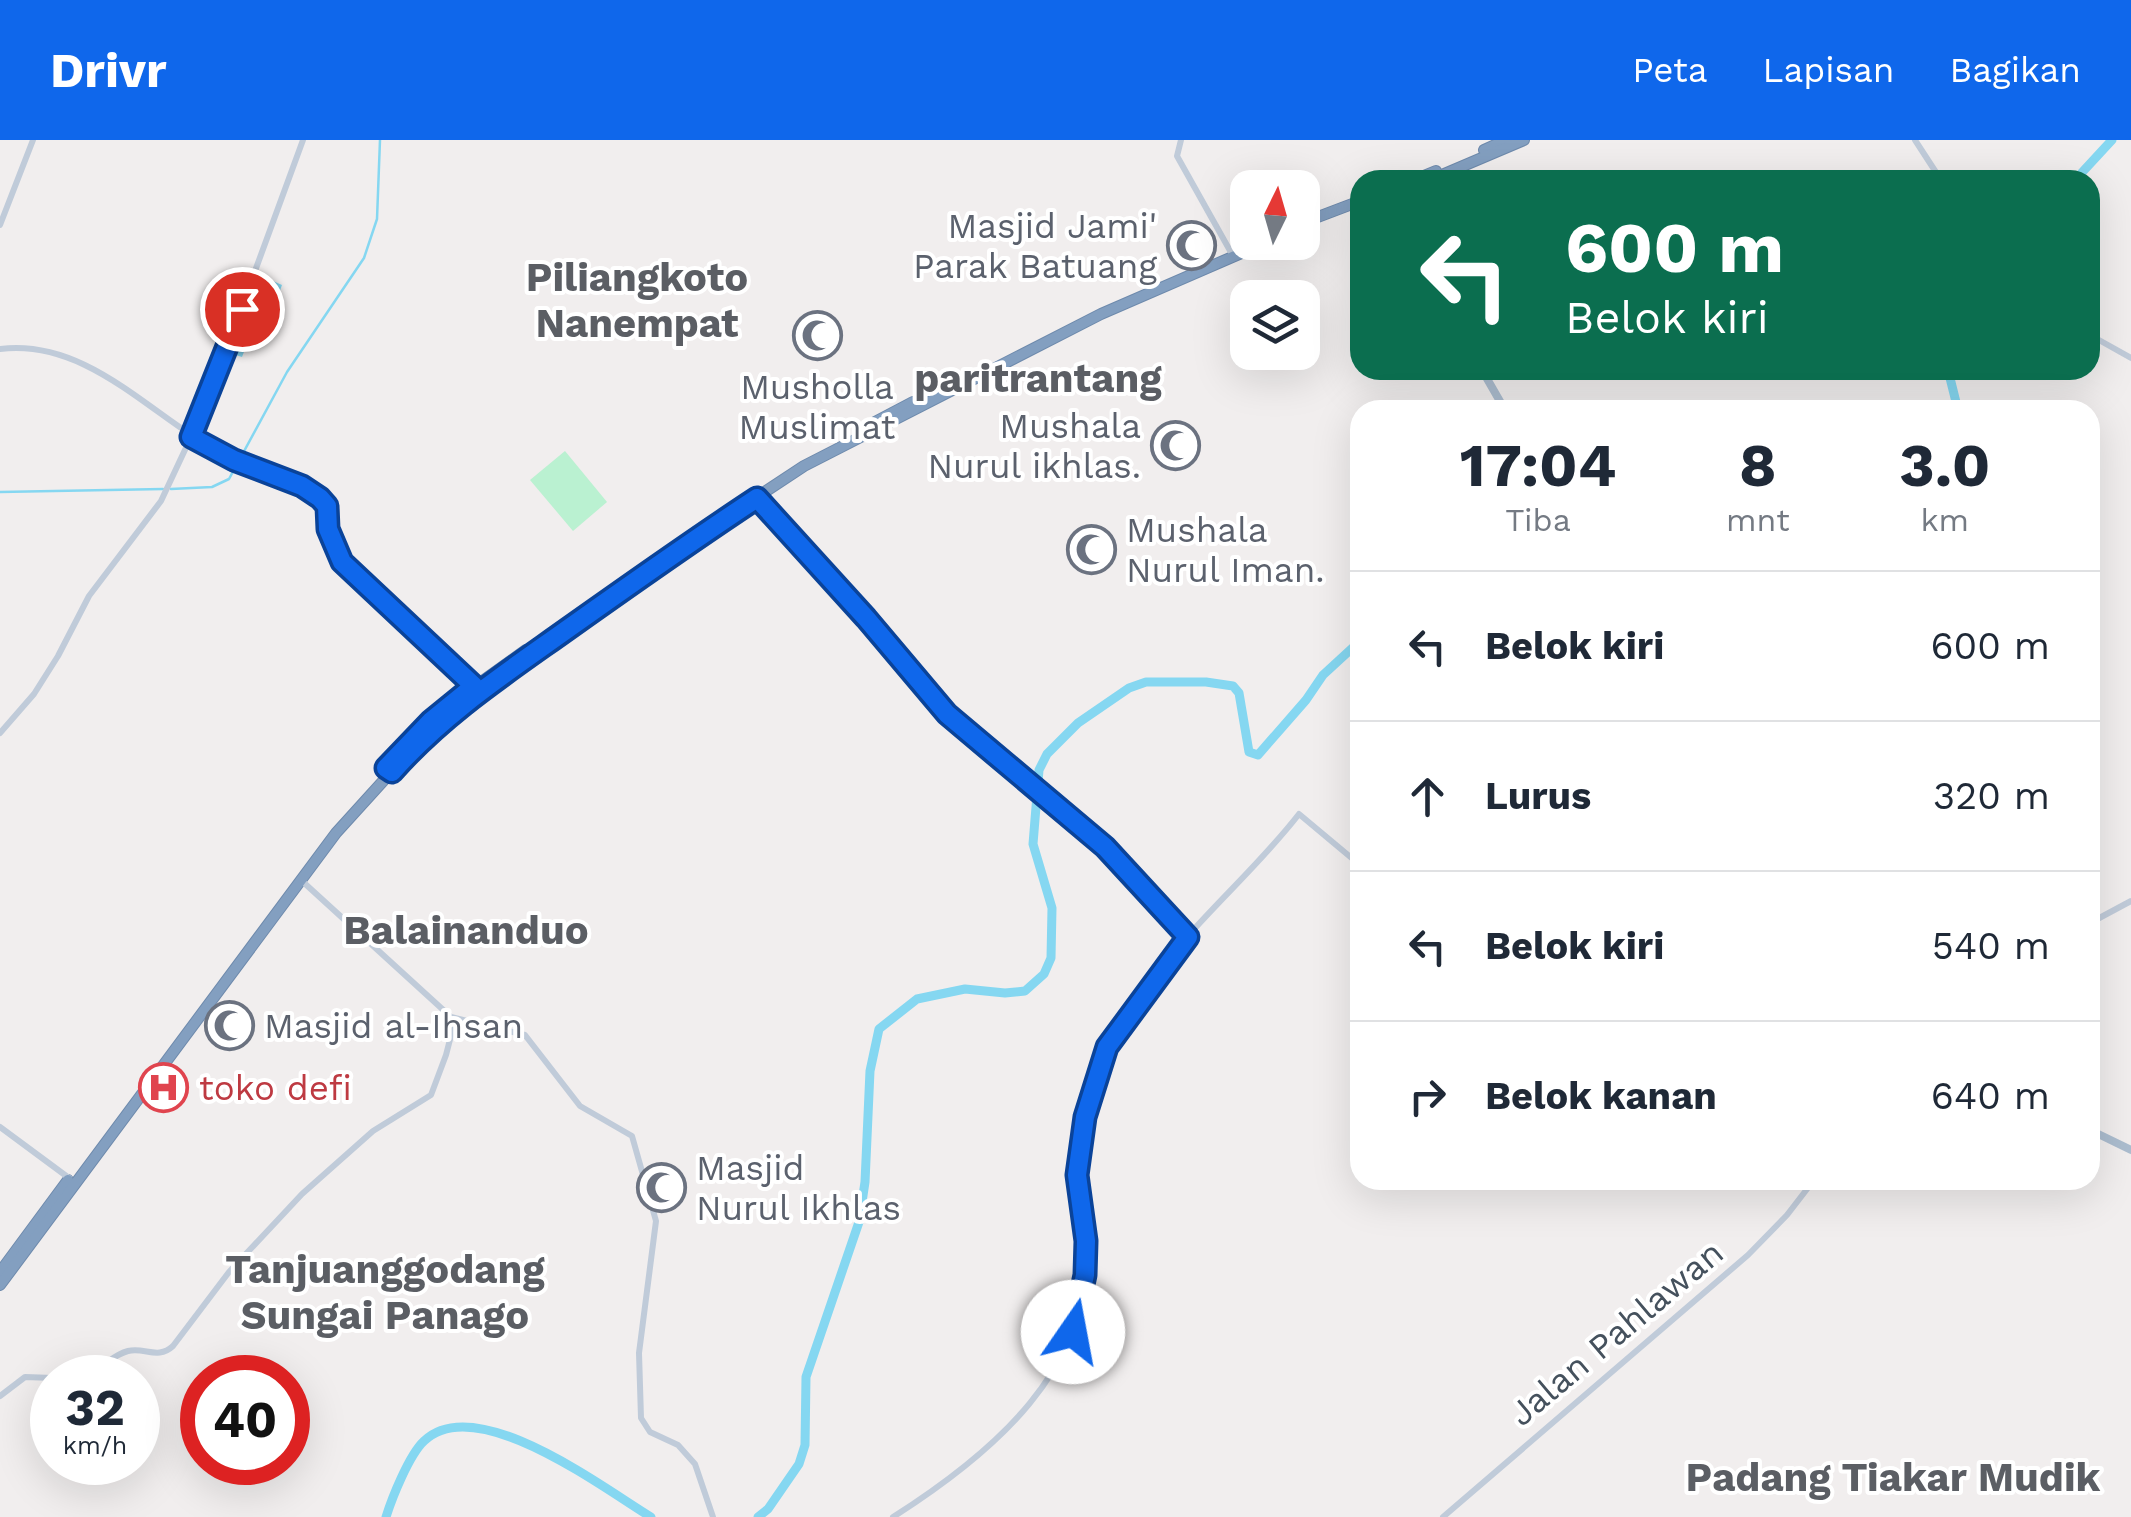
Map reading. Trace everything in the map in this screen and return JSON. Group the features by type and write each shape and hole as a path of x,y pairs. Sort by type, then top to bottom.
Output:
{"highway":[{"path":"1440,170 1515,141"},
{"path":"1452,170 1515,141"},
{"path":"1320,219 1350,208"},
{"path":"0,1272 336,834 431,721 474,686 802,461 1230,255"},
{"path":"28,1240 69,1178 342,817 449,714 625,584 804,466 974,375"},
{"path":"0,1285 14,1258"}],"main road":[{"path":"2100,1135 2131,1150"}],"street":[{"path":"0,225 33,140"},
{"path":"0,733 34,694 81,608 167,488 191,437 304,140"},
{"path":"1180,140 1177,156 1230,250"},
{"path":"1916,140 1935,170"},
{"path":"2100,341 2131,358"},
{"path":"0,349 38,348 92,367 191,437 237,462 302,486 327,506 328,529 342,562 474,686"},
{"path":"757,498 866,618 934,701 1106,848 1188,937"},
{"path":"893,1517 941,1487 993,1444 1046,1383 1070,1341 1085,1275 1086,1241 1077,1175 1085,1117 1107,1047 1188,937 1270,851 1299,814 1350,857"},
{"path":"301,880 455,1020 525,1036 580,1106 632,1136 656,1221 640,1352 641,1418 650,1432 678,1446 695,1464 713,1516"},
{"path":"2100,917 2131,900"},
{"path":"120,1355 161,1354 173,1346 228,1272 302,1194 373,1131 431,1094 455,1020"},
{"path":"0,1127 69,1178"},
{"name":"Jalan Pahlawan","path":"1442,1517 1748,1255 1806,1190"},
{"path":"0,1396 30,1377"}],"green space":[{"path":"565,451 607,502 573,531 530,480"}],"water":[{"path":"273,281 282,285 271,315 267,315 271,317 259,348 250,345"},
{"path":"252,293 264,298 259,311 256,310 259,312 242,357 229,353"}],"waterway":[{"path":"171,489 212,487 229,479 287,372 364,258 377,219 380,140"},
{"path":"2084,170 2112,140"},
{"path":"1950,380 1956,400"},
{"path":"0,492 163,489"},
{"path":"758,1517 768,1509 799,1464 805,1445 806,1377 859,1222 865,1182 870,1071 879,1029 917,999 965,989 1025,991 1044,974 1051,958 1052,908 1033,844 1039,770 1047,754 1078,723 1129,688 1146,682 1206,682 1233,686 1239,693 1249,752 1258,755 1323,675 1350,650"},
{"path":"386,1517 407,1466 424,1441 447,1429 475,1428 506,1435 539,1449 651,1517"}],"place":[{"name":"Masjid Jami' Parak Batuang","path":"1192,246"},
{"name":"Musholla Muslimat","path":"817,335"},
{"name":"Mushala Nurul ikhlas.","path":"1176,446"},
{"name":"Mushala Nurul Iman.","path":"1091,550"},
{"name":"Masjid al-Ihsan","path":"229,1026"},
{"name":"toko defi","path":"164,1088"},
{"name":"Masjid Nurul Ikhlas","path":"661,1188"}],"district":[{"name":"Piliangkoto Nanempat","path":"637,300"},
{"name":"paritrantang","path":"1038,378"},
{"name":"Balainanduo","path":"466,930"},
{"name":"Tanjuanggodang Sungai Panago","path":"385,1292"},
{"name":"Padang Tiakar Mudik","path":"1893,1477"}],"route":[{"path":"242,309 191,437 234,460 302,486 320,498 327,506 328,529 342,562 474,686 431,721 386,768 392,772 449,714 478,692 668,556 757,498 866,618 934,701 1105,847 1188,937 1107,1047 1085,1117 1077,1175 1086,1241 1085,1275 1073,1332"}]}
